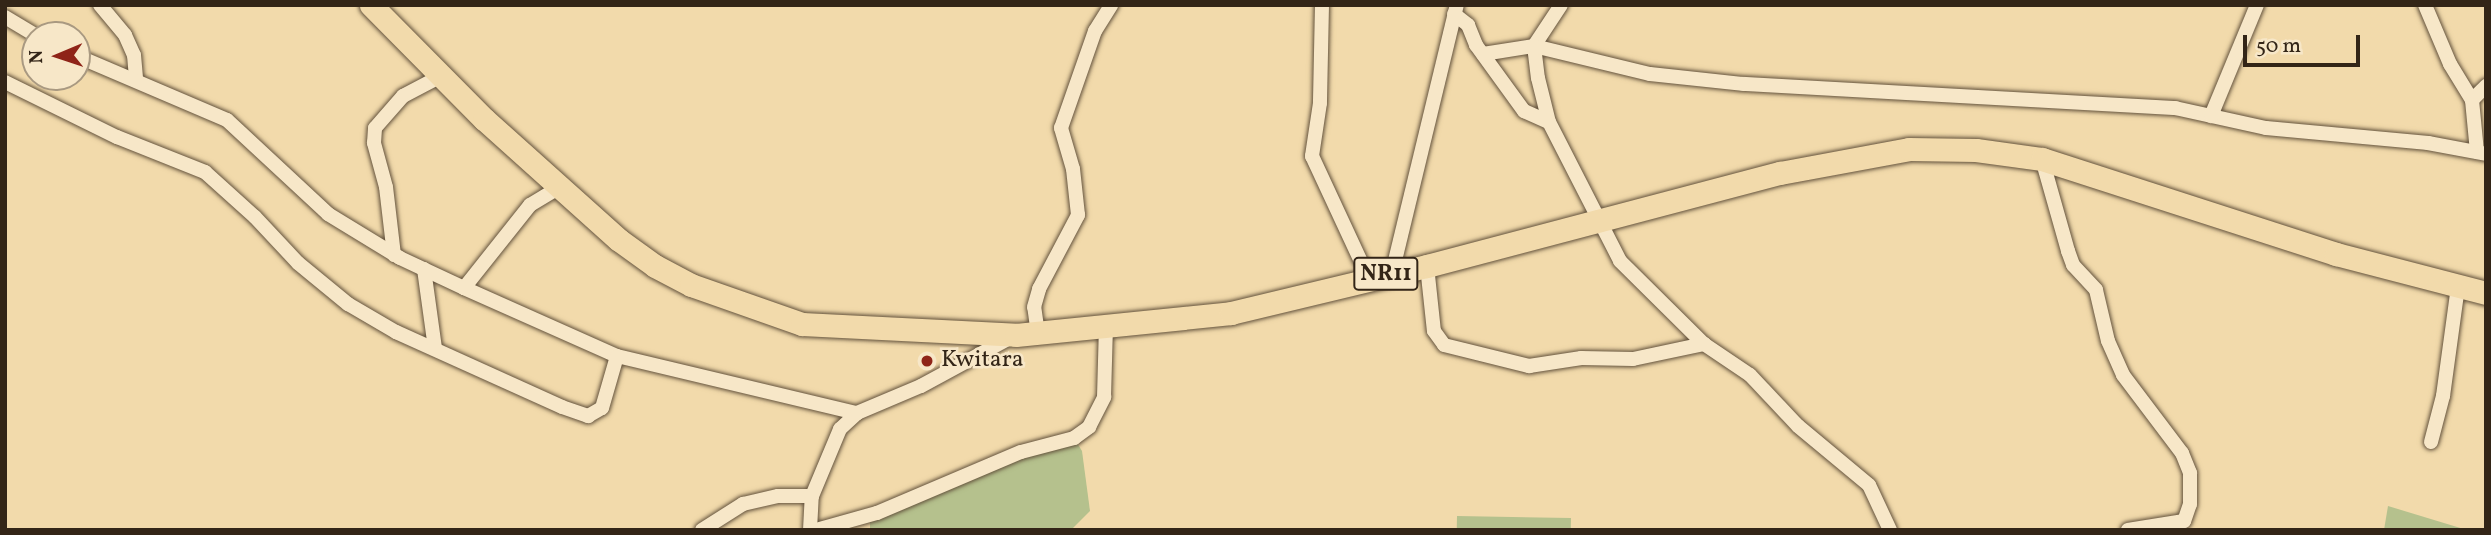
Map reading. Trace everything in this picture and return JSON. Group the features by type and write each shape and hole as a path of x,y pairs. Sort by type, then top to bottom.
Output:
{"highway":[{"name":"NR11","path":"371,5 557,189 655,266 768,314 836,327 1027,335 1231,313 1869,153 1976,150 2042,159 2336,254 2486,293"}],"street":[{"path":"100,5 125,35 134,55 136,78"},
{"path":"810,530 812,496 832,442 857,414 921,386 979,350 1027,335 1039,289 1078,215 1073,169 1061,128 1095,32 1111,5"},
{"path":"1322,5 1320,103 1312,156 1369,279"},
{"path":"1561,5 1534,46 1549,122 1619,261 1704,344 1750,375 1798,425 1869,485 1891,530"},
{"path":"2211,116 2257,5"},
{"path":"1483,54 1534,46 1650,74 1883,93 2113,102 2211,116 2266,128 2481,153 2472,100 2450,64 2425,5"},
{"path":"1456,10 1468,25 1483,54 1524,111 1549,122"},
{"path":"1392,273 1456,10"},
{"path":"5,17 21,27"},
{"path":"91,62 136,78 227,120 328,214 394,255 424,270 617,356 857,414"},
{"path":"394,255 386,187 374,143 375,128 403,96 442,76"},
{"path":"5,82 117,137 205,172 298,263 348,304 396,332 588,416 602,408 617,356"},
{"path":"2472,100 2486,86"},
{"path":"2042,159 2073,265 2096,290 2108,341 2123,375 2182,453 2190,473 2190,504 2184,521 2127,530"},
{"path":"464,288 530,205 557,189"},
{"path":"1427,266 1434,331 1444,345 1529,366 1581,358 1633,359 1704,344"},
{"path":"424,270 435,348"},
{"path":"2431,442 2443,396 2458,287"},
{"path":"816,530 877,513 1010,456 1074,438 1089,427 1104,397 1106,326"},
{"path":"702,530 743,504 778,496 812,496"}],"green space":[{"path":"1074,438 1082,451 1090,511 1071,530 870,530 870,515"},
{"path":"2388,506 2467,530 2384,530"},
{"path":"1457,516 1571,518 1571,530 1457,530"}],"place":[{"name":"Kwitara","path":"927,361"}]}
